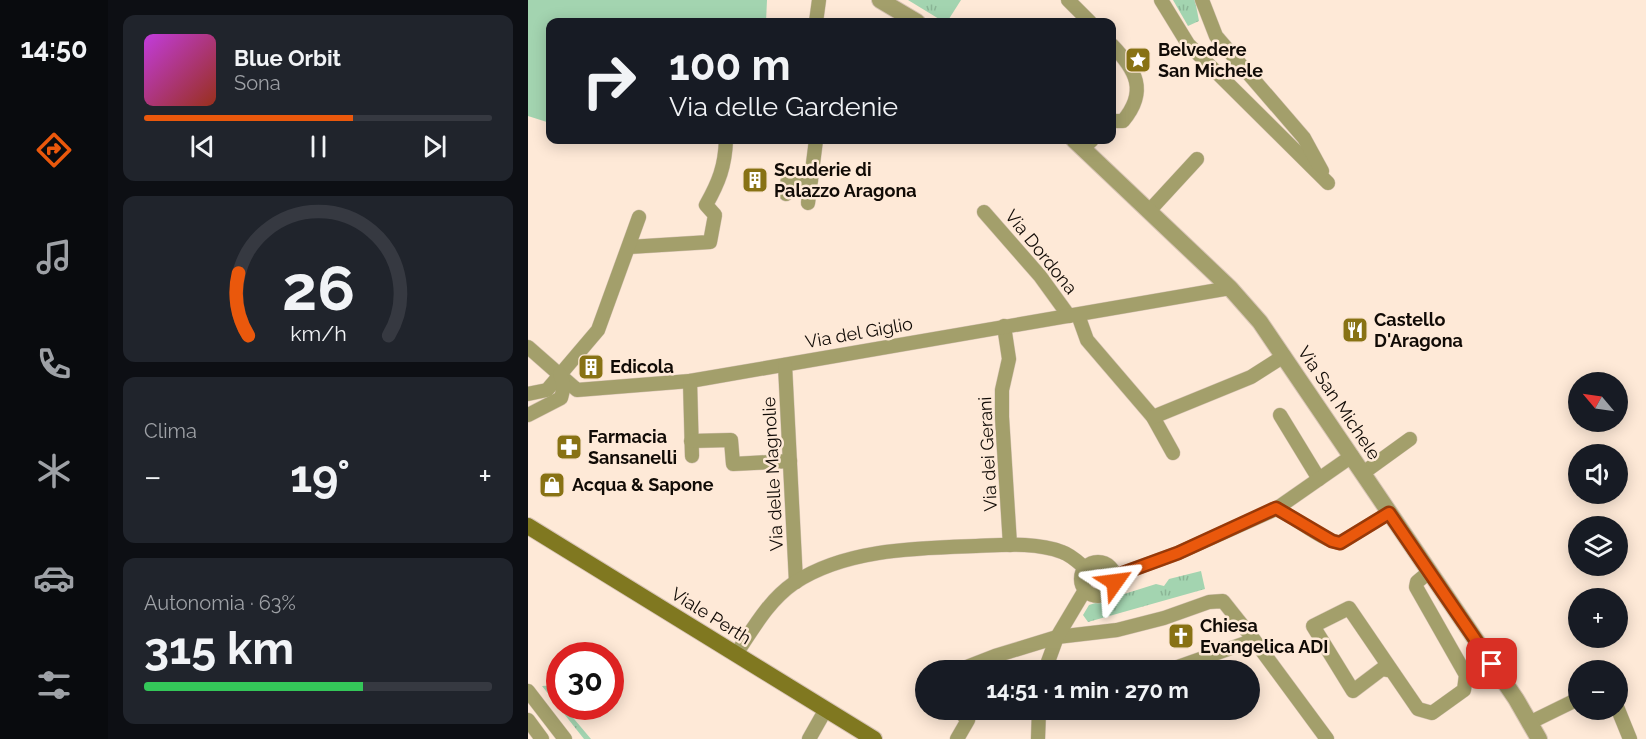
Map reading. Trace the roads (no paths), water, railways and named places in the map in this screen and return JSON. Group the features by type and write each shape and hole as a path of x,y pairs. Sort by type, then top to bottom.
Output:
{"main road":[{"name":"Viale Perth","path":"529,528 874,739"}],"street":[{"path":"817,18 819,0"},
{"path":"880,0 910,18"},
{"path":"1068,0 1086,18"},
{"path":"1161,0 1188,44 1328,183 1304,138 1216,36 1202,0"},
{"path":"1116,53 1136,76 1136,99 1117,121"},
{"path":"629,247 710,242 715,215 706,205 720,182 725,162 726,144"},
{"path":"808,202 816,144"},
{"name":"Via San Michele","path":"1085,144 1230,288 1260,322 1352,456 1539,739"},
{"path":"1150,210 1197,159"},
{"path":"786,194 788,177 811,180"},
{"name":"Via Dordona","path":"984,212 1073,316 1087,340 1153,417 1173,453"},
{"path":"528,394 547,390 598,330 639,217"},
{"name":"Via del Giglio","path":"528,347 556,380 577,390 690,381 1230,288"},
{"name":"Via dei Gerani","path":"1004,326 1009,359 1002,390 1002,417 1010,545"},
{"path":"1153,417 1251,377 1284,356"},
{"name":"Via delle Magnolie","path":"785,364 796,582"},
{"path":"528,415 561,398 564,386 556,380"},
{"path":"690,381 692,456"},
{"path":"1280,415 1319,479"},
{"path":"1363,473 1410,439"},
{"path":"691,441 731,440 733,464 790,461"},
{"path":"1115,576 1178,553 1276,508 1352,456"},
{"path":"1276,508 1332,541 1340,543 1389,513"},
{"path":"736,654 767,607 796,582 858,557 892,550 1010,545 1062,552 1084,568"},
{"path":"1094,562 1105,563 1115,576 1113,587 1105,594 1095,596 1085,590 1081,579 1084,568 1094,562"},
{"path":"1392,671 1382,669 1353,691 1313,626 1349,608 1418,709 1432,713 1464,690 1465,669 1416,587 1417,582 1429,572"},
{"path":"1049,660 1057,637 1085,590"},
{"path":"985,660 1057,637 1117,630 1164,618 1209,602 1223,601 1327,739"},
{"path":"1197,660 1254,640"},
{"path":"528,691 565,739"},
{"path":"1529,723 1568,704"},
{"path":"809,739 826,709"},
{"path":"528,720 542,739"},
{"path":"957,739 968,720"},
{"path":"1038,739 1039,720"},
{"path":"1622,720 1630,739"}],"place":[{"name":"Belvedere San Michele","path":"1138,60"},
{"name":"Scuderie di Palazzo Aragona","path":"755,180"},
{"name":"Castello D'Aragona","path":"1355,330"},
{"name":"Edicola","path":"591,367"},
{"name":"Farmacia Sansanelli","path":"569,447"},
{"name":"Acqua & Sapone","path":"552,485"},
{"name":"Chiesa Evangelica ADI","path":"1181,636"}]}
